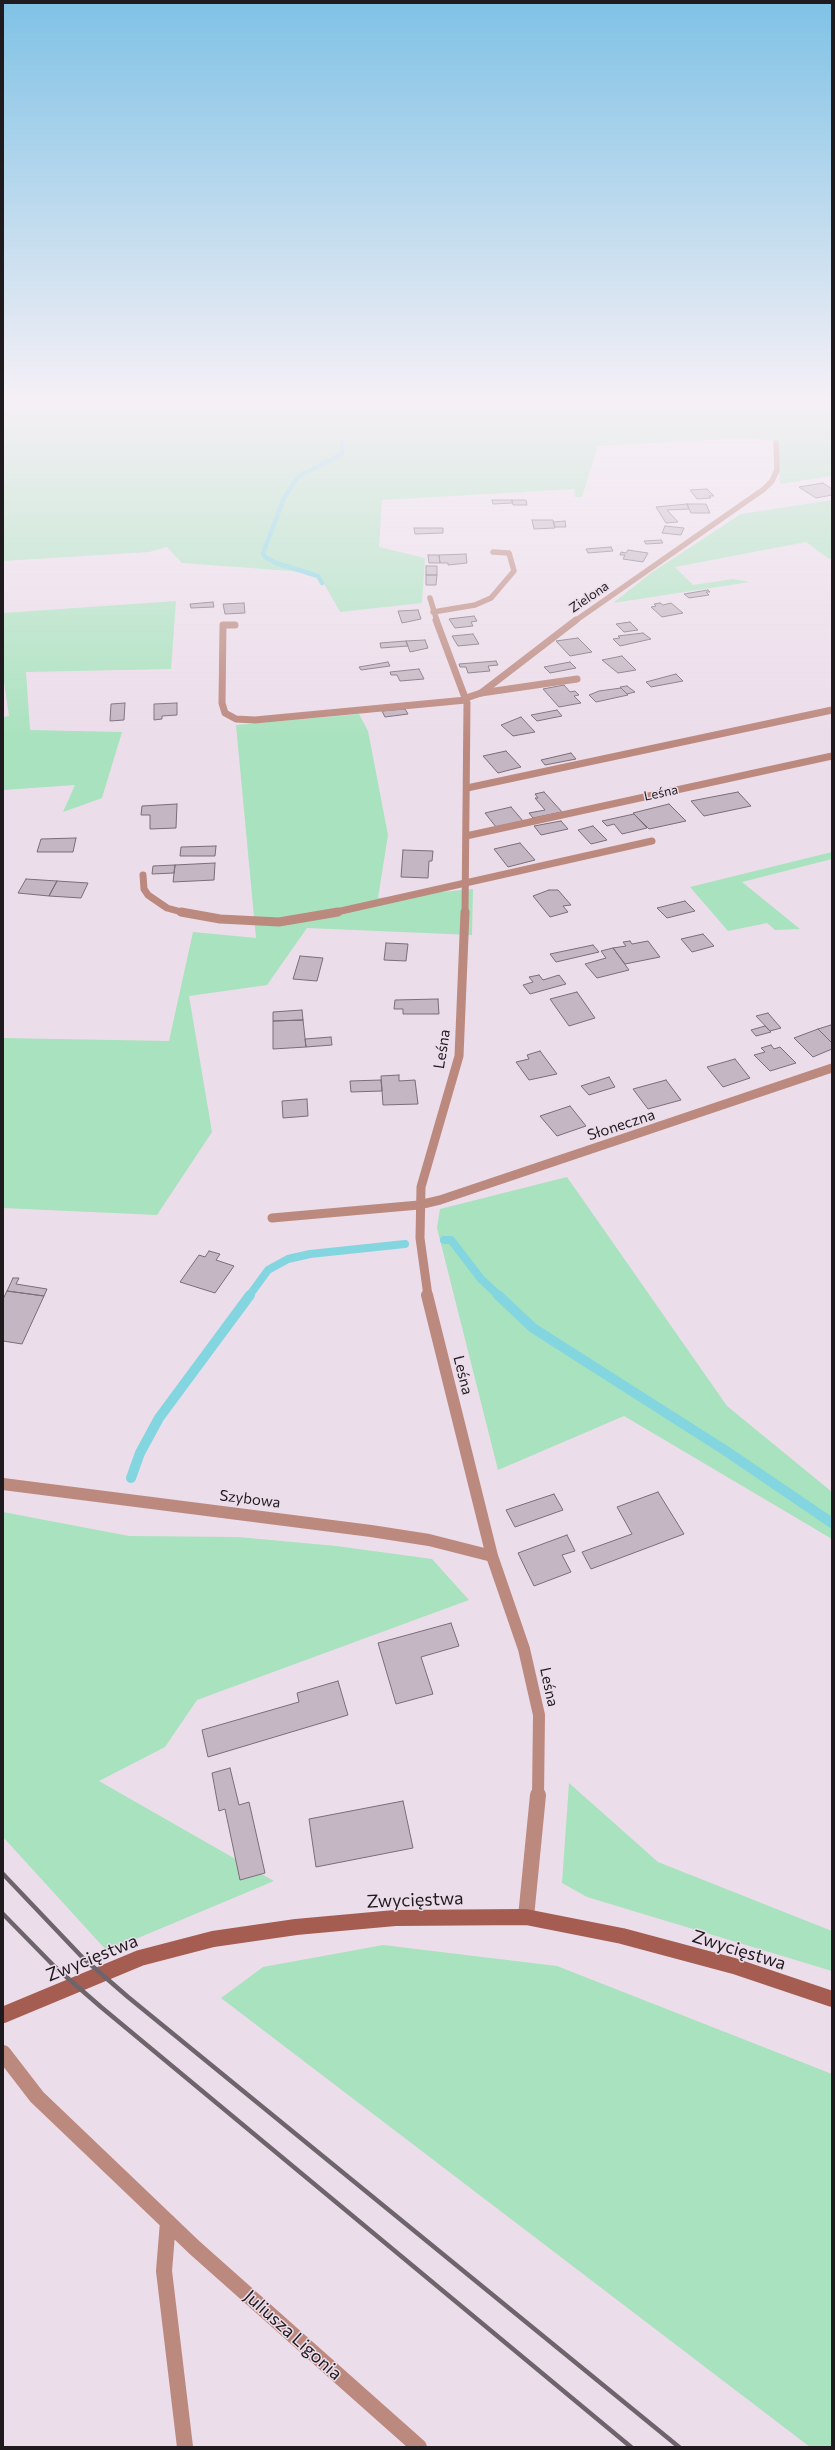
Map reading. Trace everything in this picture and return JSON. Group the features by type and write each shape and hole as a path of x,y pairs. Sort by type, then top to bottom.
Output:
{"main road":[{"name":"Zwycięstwa","path":"3,2015 140,1958 213,1939 296,1927 396,1918 526,1917 622,1936 734,1966 832,1999"}],"street":[{"name":"Zielona","path":"235,625 223,625 222,703 225,713 236,719 255,720 466,699 480,693 560,632 732,511"},
{"path":"433,612 475,605 491,598 514,571 509,553 493,552"},
{"name":"Leśna","path":"430,598 433,612 466,699 466,885 459,1056 421,1187 419,1205 420,1238 426,1295 492,1556 524,1649 539,1715 539,1788 526,1917"},
{"path":"480,693 577,679"},
{"path":"467,788 832,710"},
{"name":"Leśna","path":"466,836 832,756"},
{"path":"143,874 144,889 148,895 167,908 201,916 250,922 279,922 305,919 466,885 652,841"},
{"name":"Słoneczna","path":"272,1218 419,1205 440,1200 832,1068"},
{"name":"Szybowa","path":"3,1484 371,1531 442,1543 492,1556"},
{"name":"Juliusza Ligonia","path":"3,2053 37,2097 168,2222 419,2447"},
{"path":"168,2222 164,2271 185,2447"}],"green space":[{"path":"3,511 381,511 379,547 425,558 422,603 340,612 318,573 182,563 167,547 149,552 3,561"},
{"path":"758,511 832,511 832,558 829,559 806,542 675,567 693,585 733,579 750,582 613,603 651,573 741,514"},
{"path":"176,601 171,669 26,672 30,730 122,732 102,798 63,812 75,785 3,790 3,717 9,716 3,675 3,613"},
{"path":"359,714 368,731 388,835 378,898 473,889 472,935 307,928 267,985 189,996 212,1132 157,1215 3,1208 3,1038 169,1041 193,932 256,938 236,725"},
{"path":"832,852 832,859 742,882 800,929 775,930 767,923 728,931 690,887"},
{"path":"567,1177 727,1406 832,1492 832,1539 624,1416 498,1470 437,1228 440,1209"},
{"path":"3,1512 129,1536 238,1537 336,1546 432,1559 469,1600 197,1700 165,1747 99,1781 274,1881 107,1951 3,1837"},
{"path":"569,1783 658,1862 832,1931 832,1971 587,1897 562,1883"},
{"path":"383,1945 557,1966 832,2074 832,2447 810,2447 221,1998 263,1967"}],"building":[{"path":"659,511 668,511 678,522 666,523"},
{"path":"690,511 709,511 710,513 691,513"},
{"path":"532,520 553,520 555,528 534,529"},
{"path":"565,521 566,527 555,527 553,522"},
{"path":"665,526 684,528 681,535 662,533"},
{"path":"414,528 443,528 443,533 415,534"},
{"path":"661,540 663,543 646,544 644,541"},
{"path":"611,547 613,551 588,553 586,549"},
{"path":"628,550 648,553 643,562 623,559 625,555 620,555 621,552 626,553"},
{"path":"466,554 467,563 448,565 448,563 440,563 439,555"},
{"path":"428,555 439,555 440,563 429,563"},
{"path":"426,566 437,566 437,575 426,575"},
{"path":"426,575 437,575 436,585 426,585"},
{"path":"708,590 710,592 706,592 709,595 689,598 684,594"},
{"path":"213,602 214,607 191,608 190,604"},
{"path":"244,603 245,613 225,614 223,604"},
{"path":"660,603 663,605 671,603 683,613 662,617 651,607 656,606 654,604"},
{"path":"418,610 421,619 402,623 398,611"},
{"path":"474,616 477,621 471,622 473,626 455,628 449,619"},
{"path":"630,622 638,630 624,632 616,624"},
{"path":"643,633 651,639 620,646 613,639 620,638 618,636"},
{"path":"473,634 479,644 458,646 452,636"},
{"path":"578,638 592,652 570,656 556,641"},
{"path":"425,640 428,648 410,652 406,641"},
{"path":"406,641 408,646 381,648 380,643"},
{"path":"622,656 636,670 618,673 602,660"},
{"path":"496,661 498,665 488,666 490,671 468,673 466,667 460,667 459,664"},
{"path":"388,662 390,666 361,670 359,667"},
{"path":"570,662 576,668 550,673 544,667"},
{"path":"419,669 424,679 400,681 397,675 391,675 390,672"},
{"path":"676,674 683,681 651,687 646,682"},
{"path":"564,685 570,692 575,691 579,695 574,696 581,703 559,707 543,689"},
{"path":"627,686 635,692 627,694 620,687"},
{"path":"621,688 628,695 596,702 589,695 599,691"},
{"path":"125,703 124,720 110,721 111,704"},
{"path":"177,703 177,715 162,716 162,719 154,720 154,704"},
{"path":"405,709 408,714 385,717 382,711"},
{"path":"557,710 562,716 537,721 531,715"},
{"path":"521,717 535,732 513,736 501,725"},
{"path":"506,751 521,767 498,773 483,756"},
{"path":"571,753 576,759 545,765 541,760"},
{"path":"544,792 562,812 533,818 529,813 545,810 535,798 538,798 535,794"},
{"path":"738,792 751,806 704,816 691,801"},
{"path":"177,804 176,828 150,829 150,815 141,815 142,806"},
{"path":"669,804 686,821 649,829 633,813"},
{"path":"511,807 523,821 496,827 485,813"},
{"path":"634,814 647,828 622,834 614,824 607,826 602,821"},
{"path":"561,821 568,829 541,835 534,826"},
{"path":"593,826 607,840 591,844 578,830"},
{"path":"76,838 73,852 37,852 41,839"},
{"path":"520,843 535,860 508,867 494,849"},
{"path":"216,846 215,856 180,856 181,847"},
{"path":"403,850 433,851 432,861 429,861 428,878 401,877"},
{"path":"215,863 214,880 173,882 175,865"},
{"path":"175,865 174,873 152,874 153,866"},
{"path":"26,879 57,881 49,896 18,893"},
{"path":"57,881 88,883 81,898 49,896"},
{"path":"549,890 558,890 571,905 563,906 568,912 550,917 533,896"},
{"path":"685,901 695,911 667,918 657,908"},
{"path":"703,934 714,946 692,952 681,939"},
{"path":"630,941 632,944 648,941 660,957 625,964 613,948 626,946 623,942"},
{"path":"386,943 408,944 406,961 384,960"},
{"path":"593,945 599,952 556,962 550,954"},
{"path":"613,948 629,970 597,978 585,964 606,958 601,951"},
{"path":"300,956 323,958 317,981 293,979"},
{"path":"539,975 543,980 559,975 566,984 530,994 523,985 533,982 529,977"},
{"path":"577,992 595,1018 569,1026 550,999"},
{"path":"438,999 439,1014 403,1014 403,1009 394,1009 395,1000"},
{"path":"302,1010 303,1020 273,1021 273,1012"},
{"path":"768,1013 781,1028 770,1031 756,1016"},
{"path":"303,1020 306,1047 273,1049 273,1021"},
{"path":"765,1026 771,1032 756,1036 751,1030"},
{"path":"832,1026 832,1043 818,1029"},
{"path":"818,1029 832,1043 832,1049 813,1057 794,1038"},
{"path":"331,1037 332,1045 306,1047 305,1039"},
{"path":"771,1045 774,1049 780,1047 796,1063 770,1071 754,1055 765,1052 761,1048"},
{"path":"540,1051 557,1074 529,1080 516,1062 529,1059 527,1055"},
{"path":"735,1059 750,1078 723,1087 707,1067"},
{"path":"399,1075 399,1081 415,1080 418,1104 383,1105 381,1076"},
{"path":"609,1077 615,1087 589,1095 581,1086"},
{"path":"381,1080 382,1091 351,1092 350,1081"},
{"path":"666,1080 681,1100 648,1109 633,1089"},
{"path":"307,1099 308,1116 283,1118 282,1101"},
{"path":"570,1106 586,1126 557,1136 540,1116"},
{"path":"209,1251 220,1254 216,1260 234,1266 215,1293 180,1282 199,1255 205,1257"},
{"path":"13,1278 19,1278 16,1284 47,1289 44,1296 7,1291"},
{"path":"7,1291 44,1296 22,1344 3,1341 3,1299"},
{"path":"658,1492 684,1534 591,1569 582,1552 632,1534 617,1507"},
{"path":"554,1494 563,1510 515,1527 506,1510"},
{"path":"567,1535 575,1551 562,1555 571,1572 534,1586 518,1553"},
{"path":"451,1623 459,1646 421,1657 433,1694 396,1704 378,1643"},
{"path":"338,1681 348,1715 208,1757 202,1730 299,1702 297,1693"},
{"path":"230,1768 239,1805 249,1802 265,1873 240,1880 225,1809 219,1811 212,1773"},
{"path":"403,1801 413,1848 316,1867 309,1819"}],"waterway":[{"path":"279,511 263,553 265,557 276,563 318,576 322,583"},
{"path":"444,1240 451,1240 481,1279 499,1296"},
{"path":"249,1296 268,1270 288,1259 310,1254 405,1244"},
{"path":"131,1478 140,1453 159,1418 250,1295"},
{"path":"498,1295 533,1328 726,1451 832,1523"}],"railway":[{"path":"3,1874 83,1958 128,1997 679,2447"},
{"path":"3,1914 55,1967 101,2007 631,2447"}]}
